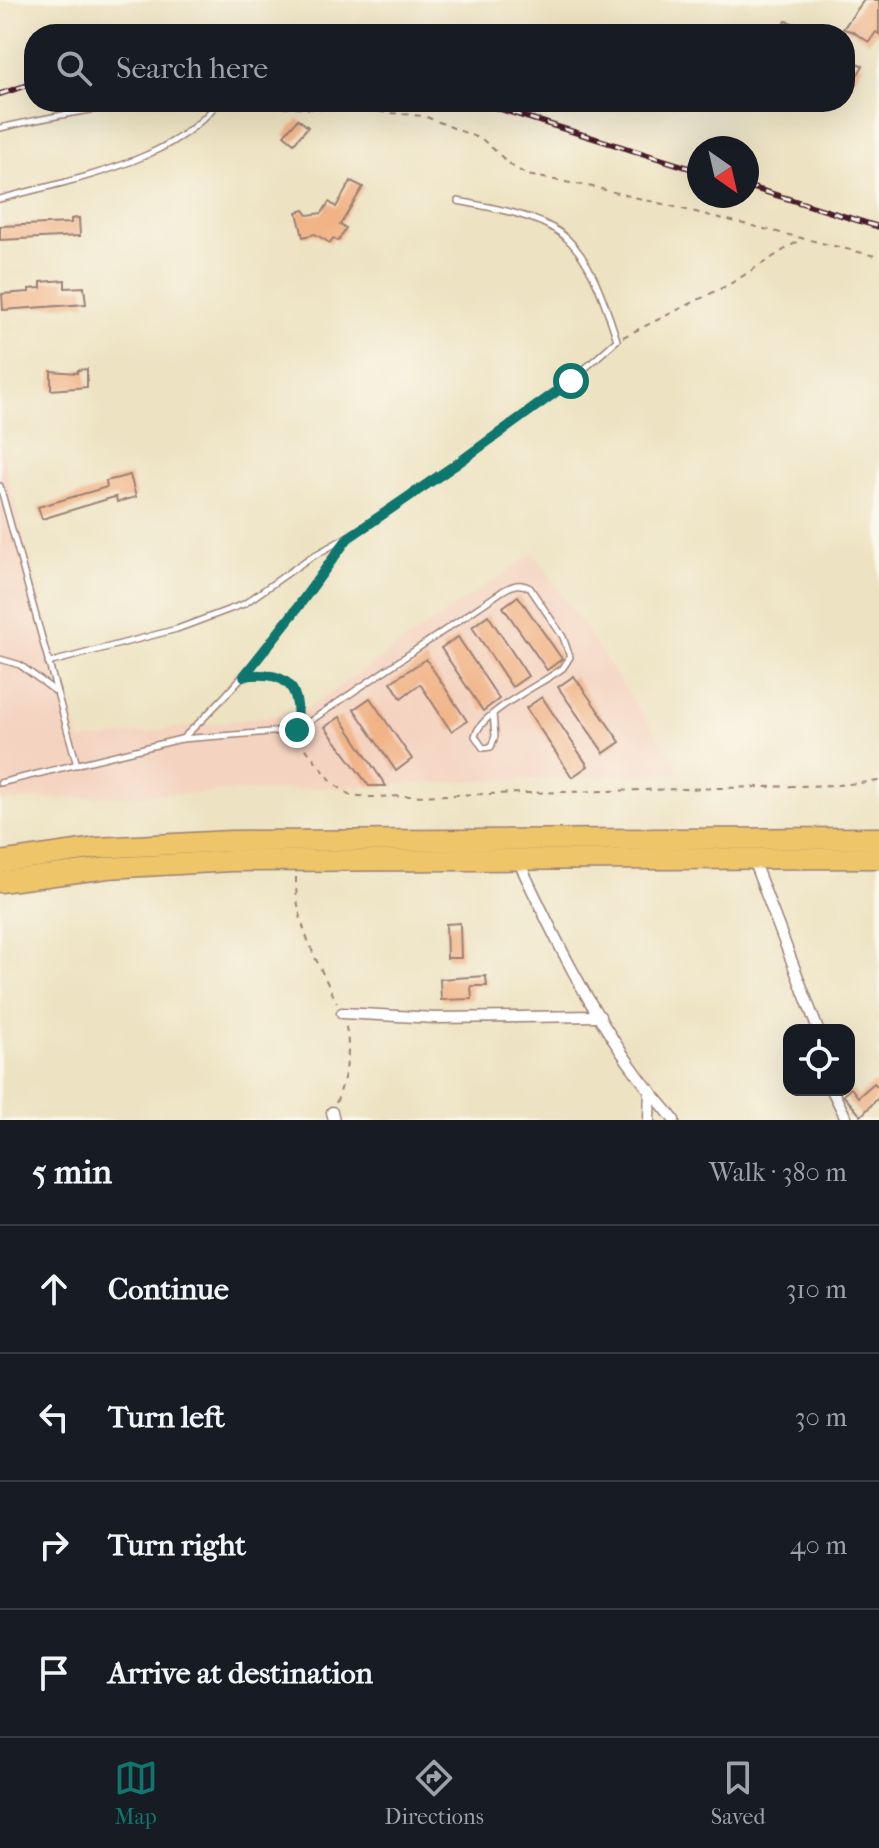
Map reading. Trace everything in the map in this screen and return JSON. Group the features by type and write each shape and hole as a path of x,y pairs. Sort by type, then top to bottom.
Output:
{"highway":[{"path":"0,862 97,848 231,841 879,838"},
{"path":"0,882 108,868 231,861 879,858"}],"street":[{"path":"752,857 816,1024"},
{"path":"518,858 557,943 600,1016 674,1120"},
{"path":"342,1013 435,1018 600,1016"},
{"path":"649,1120 650,1090"},
{"path":"835,1096 847,1120"}],"lane":[{"path":"0,128 100,112"},
{"path":"0,199 145,155 188,132 210,112"},
{"path":"48,663 177,629 244,604 458,463 571,381 617,340 597,287 578,251 559,232 497,209 458,201"},
{"path":"0,486 77,765"},
{"path":"181,739 244,676 348,538"},
{"path":"0,783 181,739 294,731 504,590 524,585 530,588 563,637 570,657 563,668 493,714 476,730 476,741 483,748 491,747 495,741 493,714"},
{"path":"0,659 20,665 56,692"},
{"path":"244,676 267,675 287,681 298,699 294,731"}],"path":[{"path":"382,112 424,116 483,140 527,175 593,187 879,257"},
{"path":"617,340 730,284 804,238"},
{"path":"294,731 334,784 350,795 370,797 838,785 879,781"},
{"path":"296,860 302,927 314,960 342,1013 349,1039 349,1052 333,1116"}],"shaded area":[{"path":"0,449 79,741 302,712 534,553 682,773 0,801"}],"building":[{"path":"864,0 879,0 879,34 876,32 869,42 855,33 855,24 847,24"},
{"path":"855,62 863,66 855,78"},
{"path":"298,119 308,127 294,143 284,135"},
{"path":"351,181 363,187 340,225 346,228 338,241 333,238 330,243 315,234 303,237 297,212 304,210 308,215 322,213 329,202 336,207"},
{"path":"79,218 80,236 0,240 0,226 71,223 71,219"},
{"path":"65,280 65,288 84,287 86,304 3,310 2,294 29,292 29,289 41,288 41,282"},
{"path":"87,369 87,387 51,390 51,371 77,373 78,370"},
{"path":"130,475 136,497 117,502 116,497 111,498 42,519 38,507 107,487 106,481"},
{"path":"518,596 562,659 547,670 503,607"},
{"path":"488,615 528,676 512,687 472,627"},
{"path":"458,637 499,699 483,711 441,648"},
{"path":"426,659 467,721 451,731 420,684 401,698 391,682"},
{"path":"574,676 620,742 604,753 558,687"},
{"path":"542,697 588,766 572,777 526,708"},
{"path":"370,698 412,759 396,771 354,709"},
{"path":"340,717 386,786 369,786 325,727"},
{"path":"460,923 461,958 447,958 446,924"},
{"path":"486,976 487,986 471,986 472,999 441,1000 440,979"},
{"path":"874,1083 879,1088 879,1097 861,1116 844,1096 855,1096 855,1093 858,1097"}],"railway":[{"path":"0,94 24,86"},
{"path":"510,112 687,167"},
{"path":"759,190 879,227"}],"route":[{"path":"297,730 298,699 287,681 277,676 244,676 339,549 348,538 571,381"}]}
